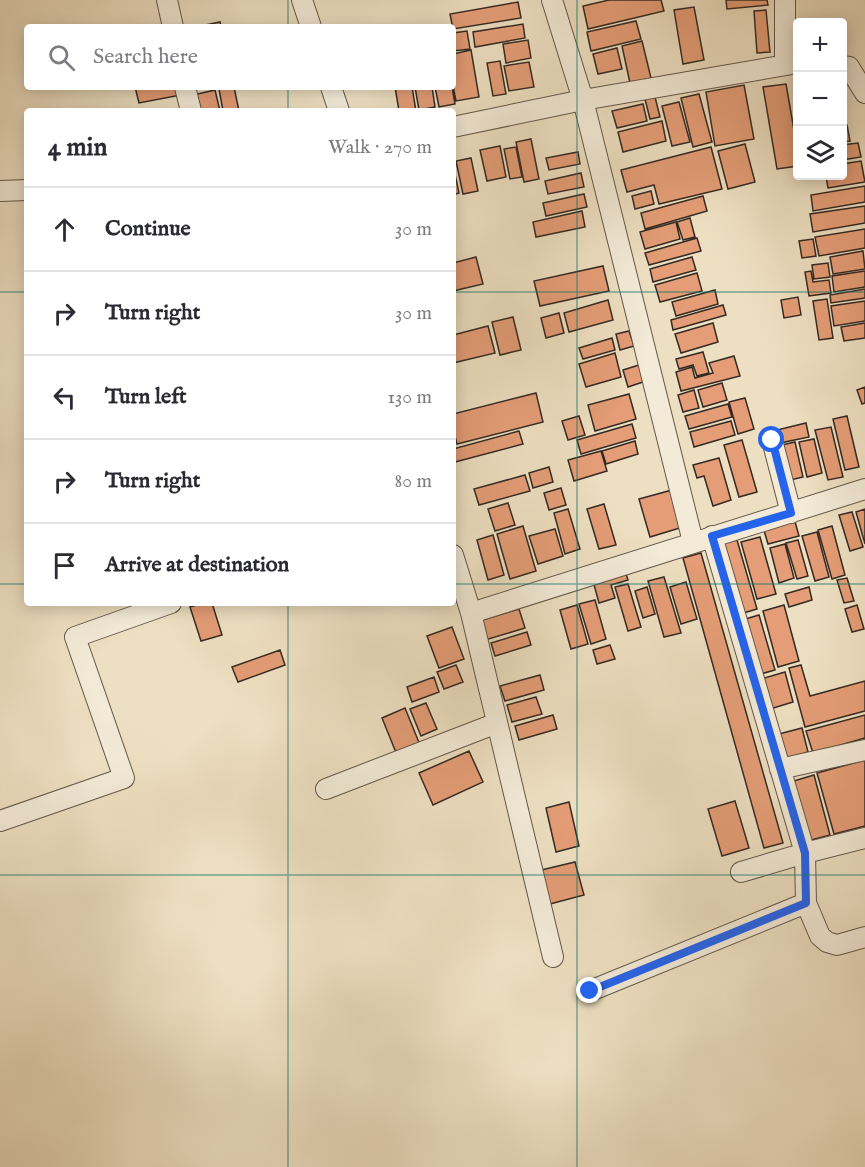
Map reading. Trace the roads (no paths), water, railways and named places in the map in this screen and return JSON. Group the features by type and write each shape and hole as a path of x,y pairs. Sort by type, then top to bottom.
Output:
{"street":[{"path":"167,0 171,24"},
{"path":"302,0 310,24"},
{"path":"552,0 582,100 693,542"},
{"path":"456,126 582,100 791,64 785,0"},
{"path":"847,67 865,93"},
{"path":"186,90 189,108"},
{"path":"332,90 338,108"},
{"path":"0,191 24,190"},
{"path":"772,440 791,513"},
{"path":"471,613 865,489"},
{"path":"712,536 805,853 806,903 820,936 827,942 837,945 865,937"},
{"path":"456,565 471,613 553,957"},
{"path":"0,821 124,778 75,638 163,606"},
{"path":"326,789 497,723"},
{"path":"780,769 865,750"},
{"path":"741,872 865,838"},
{"path":"590,991 806,903"}]}
